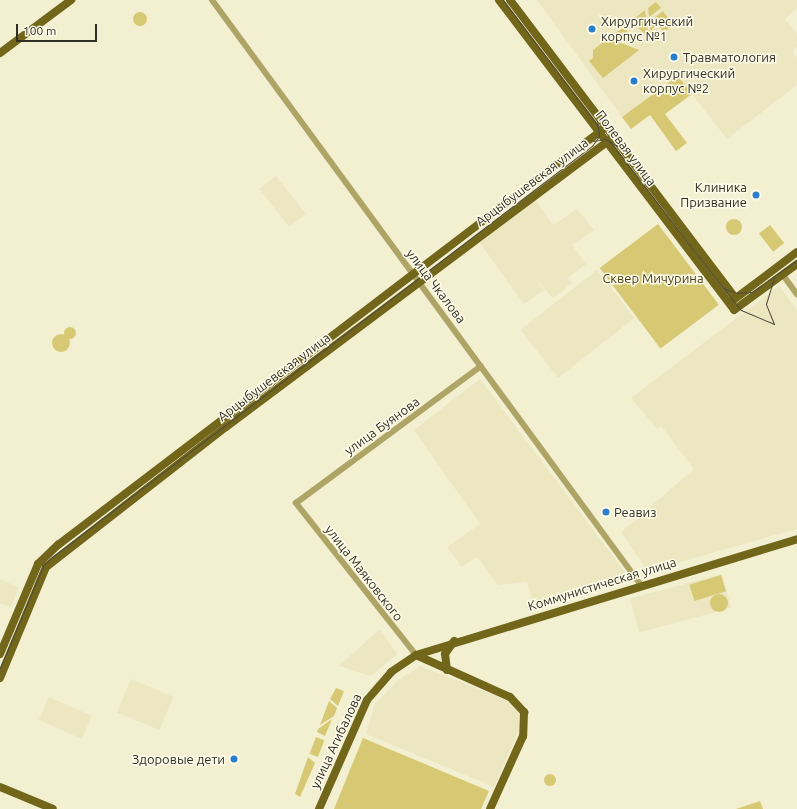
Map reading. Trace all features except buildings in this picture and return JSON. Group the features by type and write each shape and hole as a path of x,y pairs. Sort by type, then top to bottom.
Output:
{"main road":[{"path":"0,53 71,0"},
{"name":"Полевая улица","path":"499,0 734,310 783,275"},
{"name":"Полевая улица","path":"510,0 735,298"},
{"name":"Арцыбушевская улица","path":"0,654 38,564 49,553 606,127"},
{"name":"Арцыбушевская улица","path":"0,678 46,568 614,136"},
{"path":"728,303 797,252"},
{"path":"783,275 797,264"},
{"name":"Коммунистическая улица","path":"416,655 454,641 797,539"},
{"path":"447,670 445,654 454,641"},
{"path":"416,655 510,697 524,712 523,736 490,809"},
{"name":"улица Агибалова","path":"319,809 366,700 391,672 416,655"},
{"path":"0,787 53,809"}],"street":[{"name":"улица Чкалова","path":"212,0 412,274 482,366 641,585"},
{"path":"783,275 797,294"},
{"name":"улица Буянова","path":"296,503 482,366"},
{"name":"улица Маяковского","path":"296,503 416,655"}],"shaded area":[{"path":"537,0 797,0 797,8 785,19 797,34 797,47 792,51 797,58 797,85 727,139 678,76 622,117"},
{"path":"276,176 306,214 289,227 259,189"},
{"path":"535,200 553,225 577,209 594,230 572,245 586,264 568,278 572,283 553,298 534,277 544,290 524,304 480,243"},
{"path":"597,270 635,318 558,378 521,330"},
{"path":"779,286 797,310 797,529 648,571 621,532 694,469 661,426 657,429 631,398"},
{"path":"480,379 628,576 627,579 534,606 527,582 498,585 477,557 462,567 447,547 480,524 414,430"},
{"path":"722,574 731,608 639,632 630,599"},
{"path":"0,579 19,588 11,607 0,603"},
{"path":"380,629 397,654 371,676 339,666"},
{"path":"420,666 507,700 519,712 519,730 494,787 366,734 375,704 397,681"},
{"path":"131,679 173,697 159,730 117,712"},
{"path":"49,697 92,716 82,739 39,720"}],"green space":[{"path":"656,2 661,8 649,17 648,8"},
{"path":"645,10 648,32 644,33 638,28 640,25 636,20 630,22"},
{"path":"663,11 673,25 664,32 658,25 652,29 657,38 652,42 649,22"},
{"path":"140,12 145,14 147,19 145,24 140,26 135,24 133,19 135,14"},
{"path":"628,24 624,29 633,35 631,44 611,36"},
{"path":"608,38 639,50 603,78 589,61 593,58 593,50"},
{"path":"678,76 692,94 665,114 687,143 676,151 650,115 631,129 622,117"},
{"path":"734,219 740,221 742,227 740,233 734,235 728,233 726,227 728,221"},
{"name":"Сквер Мичурина","path":"658,224 719,305 660,349 600,268"},
{"path":"770,225 784,243 773,252 759,234"},
{"path":"70,327 74,329 76,333 74,337 70,339 66,337 64,333 66,329"},
{"path":"61,334 67,337 70,343 67,349 61,352 55,349 52,343 55,337"},
{"path":"721,575 726,591 694,601 689,585"},
{"path":"719,594 725,597 728,603 725,609 719,612 713,609 710,603 713,597"},
{"path":"336,688 344,691 338,706 330,699"},
{"path":"329,701 337,708 334,716 320,725"},
{"path":"332,719 325,736 317,732 318,729"},
{"path":"316,737 324,740 318,757 310,754"},
{"path":"363,738 489,791 481,809 334,809"},
{"path":"308,757 315,763 300,797 295,794"},
{"path":"548,774 552,774 556,780 552,786 548,786 544,782 544,778"},
{"path":"760,801 763,809 736,809"}],"tram line":[{"path":"503,0 598,126"},
{"path":"0,668 43,566 52,557 592,146 599,136 597,119"},
{"path":"593,141 605,139 617,146"},
{"path":"611,143 723,288 737,293 752,292 797,260"},
{"path":"774,278 766,304 774,324"},
{"path":"723,288 741,310 774,324"}],"place":[{"name":"Хирургический корпус №1","path":"592,29"},
{"name":"Травматология","path":"674,57"},
{"name":"Хирургический корпус №2","path":"634,81"},
{"name":"Клиника Призвание","path":"756,195"},
{"name":"Реавиз","path":"606,512"},
{"name":"Здоровые дети","path":"234,759"}]}
